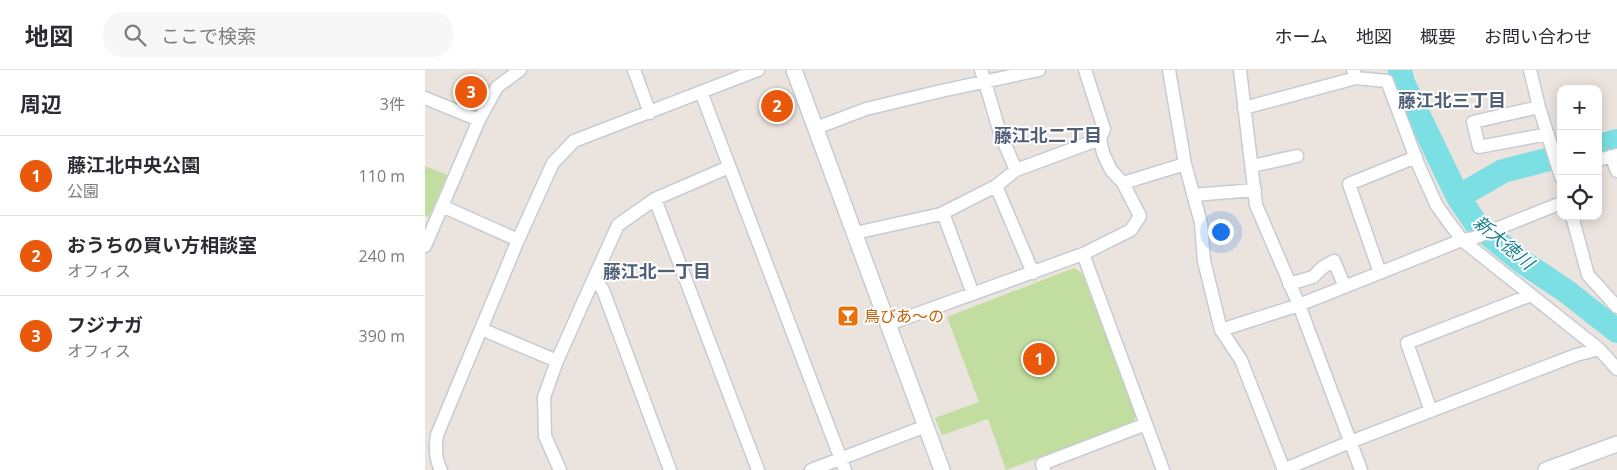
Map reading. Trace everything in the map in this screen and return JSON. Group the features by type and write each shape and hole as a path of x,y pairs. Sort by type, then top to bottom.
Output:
{"street":[{"path":"425,246 479,120 497,87 520,70"},
{"path":"634,70 650,113"},
{"path":"441,470 430,447 437,435 553,163 574,141 758,70"},
{"path":"794,70 942,470"},
{"path":"981,70 1000,133 1017,170"},
{"path":"816,128 866,109 1039,70"},
{"path":"889,324 1083,254 1131,230 1140,216 1123,183 1111,170 1103,153 1100,139 1104,129 1085,70"},
{"path":"1169,70 1185,164 1201,223 1204,261 1221,330 1241,360 1283,470 1350,442 1576,355 1599,349"},
{"path":"1240,70 1256,205 1299,306 1361,470"},
{"path":"1530,70 1539,107 1557,163"},
{"path":"1244,108 1355,74 1387,81 1437,206 1468,239 1531,295 1599,349 1617,369"},
{"path":"701,92 843,464"},
{"path":"425,98 479,120"},
{"path":"1539,107 1473,122 1479,147 1548,134"},
{"path":"855,234 943,213 996,186 1017,170 1100,139"},
{"path":"1602,159 1614,155 1617,170"},
{"path":"1252,166 1297,156"},
{"path":"1380,273 1349,184 1416,157"},
{"path":"1123,183 1185,164"},
{"path":"560,470 545,436 544,397 593,278 618,225 655,199 729,167"},
{"path":"996,186 1033,272"},
{"path":"1193,195 1255,190"},
{"path":"655,199 758,470"},
{"path":"1221,330 1299,306 1557,205"},
{"path":"442,206 519,240"},
{"path":"943,213 973,294"},
{"path":"1573,220 1588,275 1617,307"},
{"path":"1083,254 1163,470"},
{"path":"1289,284 1313,277 1323,267 1334,261 1345,287"},
{"path":"593,278 603,290 670,470"},
{"path":"1431,411 1407,343 1531,295"},
{"path":"481,329 557,362"},
{"path":"1044,470 1042,464 1146,424"},
{"path":"811,470 843,464 926,426"},
{"path":"1546,470 1617,444"}],"green space":[{"path":"425,166 447,175 429,217 425,215"},
{"path":"1074,268 1082,273 1136,415 1134,423 1006,470 988,419 942,435 935,418 979,402 947,317"}],"waterway":[{"name":"新大徳川","path":"1400,70 1403,83 1458,197 1477,225 1521,261 1566,291 1617,331"},
{"path":"1602,145 1617,141"},
{"path":"1458,197 1503,171 1557,157"}],"place":[{"name":"フジナガ","path":"471,92"},
{"name":"おうちの買い方相談室","path":"777,106"},
{"name":"鳥びあ〜の","path":"848,316"},
{"name":"藤江北中央公園","path":"1039,359"}],"district":[{"name":"藤江北三丁目","path":"1452,100"},
{"name":"藤江北二丁目","path":"1048,135"},
{"name":"藤江北一丁目","path":"657,271"}]}
